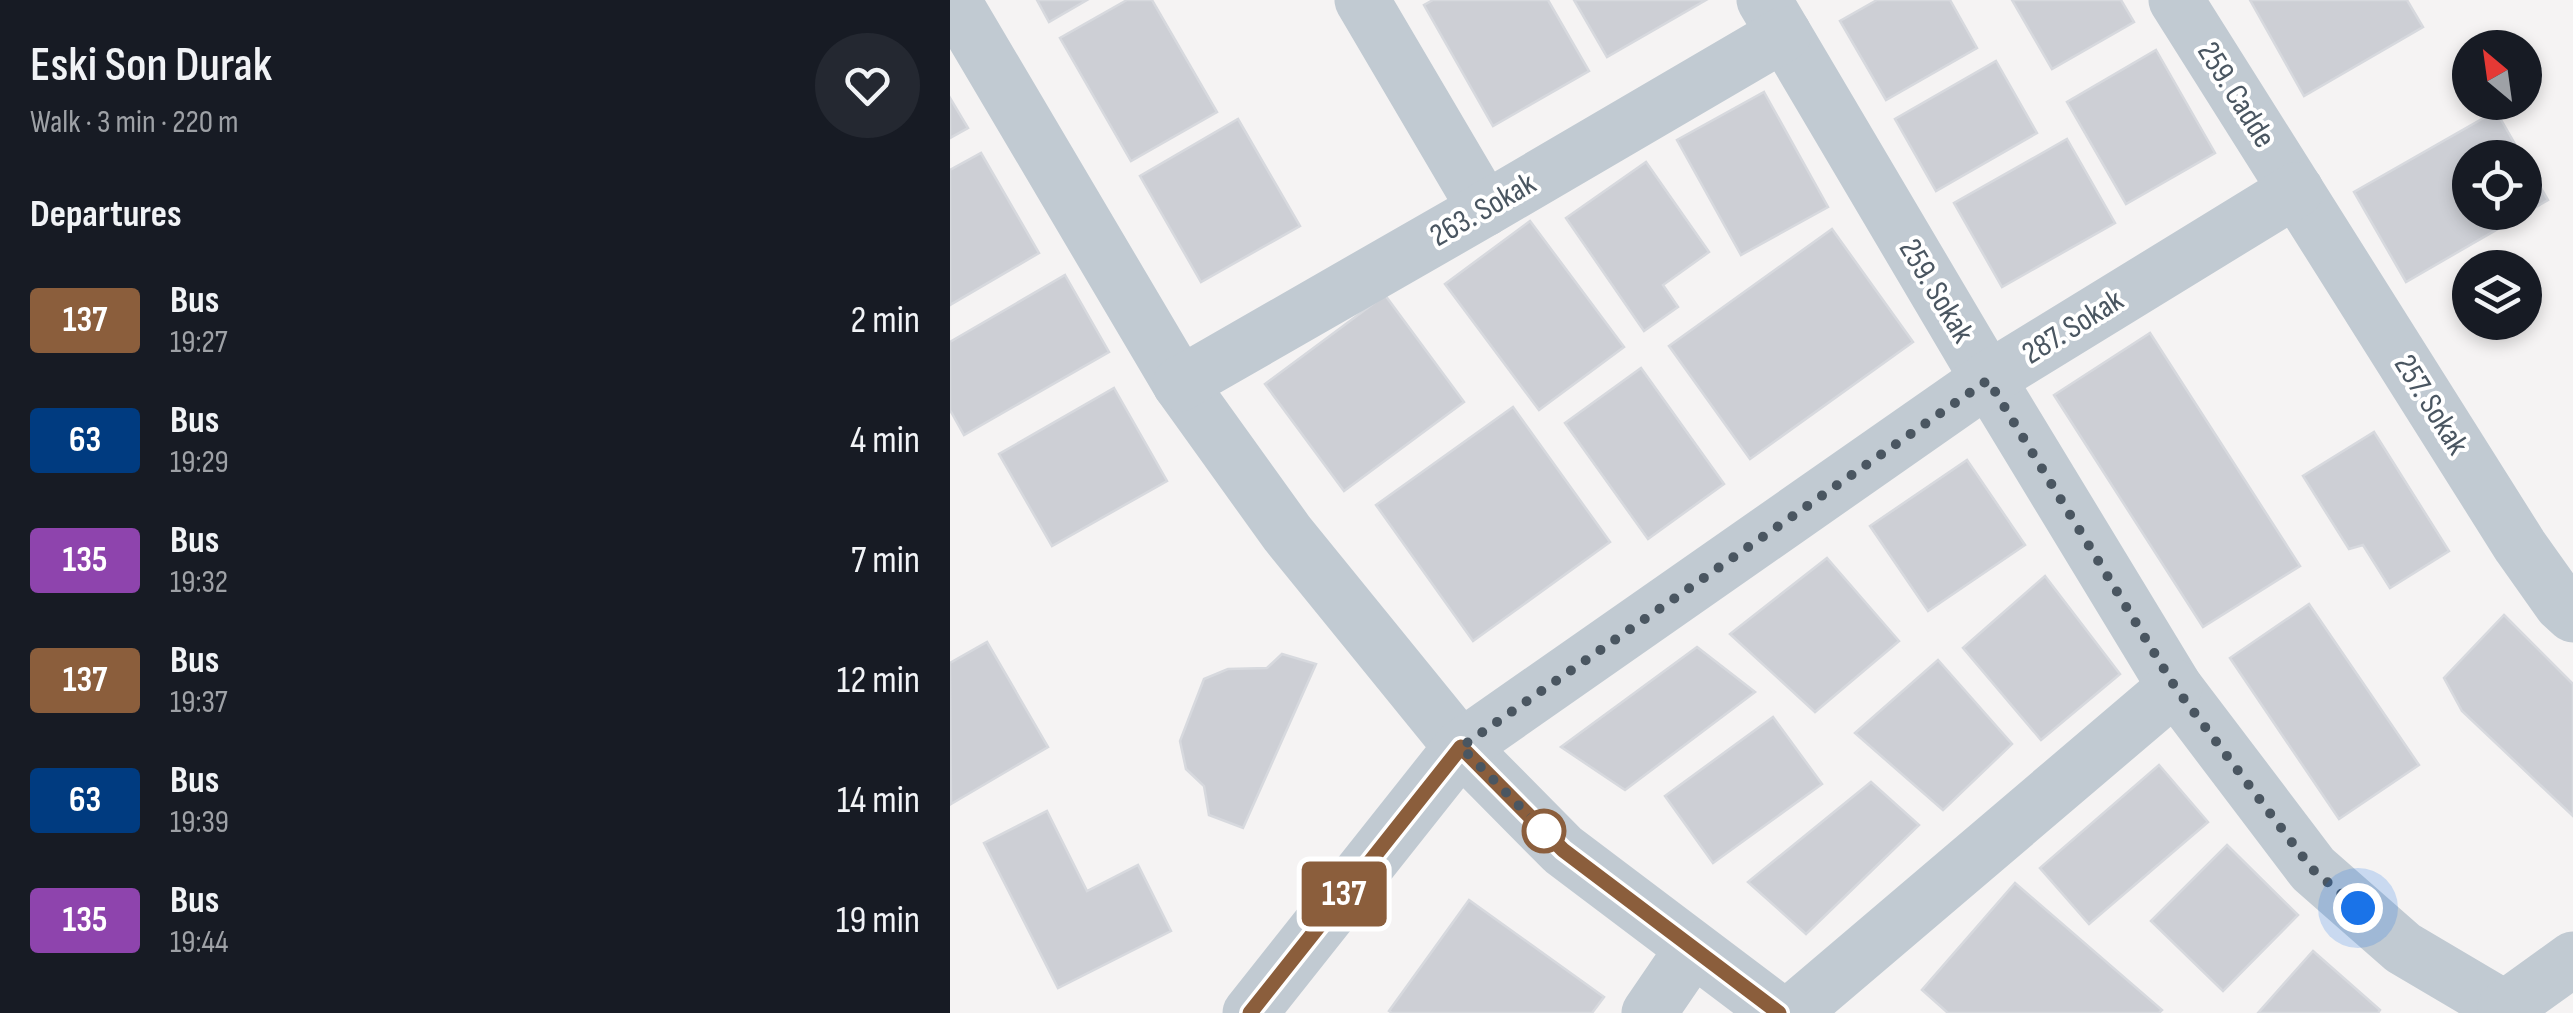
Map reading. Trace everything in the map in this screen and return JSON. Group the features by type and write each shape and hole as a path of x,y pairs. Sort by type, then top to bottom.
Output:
{"street":[{"path":"953,0 1180,384 1286,534 1461,747 1563,850 1779,1013"},
{"path":"1362,0 1486,209"},
{"name":"259. Cadde","path":"2176,0 2296,190"},
{"name":"263. Sokak","path":"1180,384 1486,209 1774,17"},
{"name":"259. Sokak","path":"1774,17 2175,687 2312,869 2403,948 2509,1010"},
{"name":"287. Sokak","path":"1250,1013 1461,747 1988,380 2296,190"},
{"name":"257. Sokak","path":"2296,190 2520,546 2573,616"},
{"path":"1792,1013 2175,687"},
{"path":"1648,1013 1692,950"},
{"path":"2509,1010 2573,958"}],"building":[{"path":"1037,0 1087,0 1049,22"},
{"path":"1127,0 1152,0 1217,112 1131,161 1060,38"},
{"path":"1433,0 1548,0 1589,71 1493,126 1424,5"},
{"path":"1574,0 1706,0 1607,57"},
{"path":"1877,0 1950,0 1977,48 1886,100 1840,21"},
{"path":"2012,0 2121,0 2134,22 2052,69"},
{"path":"2250,0 2407,0 2423,27 2304,96"},
{"path":"2156,50 2215,153 2126,204 2067,102"},
{"path":"1996,61 2037,133 1936,191 1895,119"},
{"path":"1764,92 1828,207 1741,255 1677,140"},
{"path":"950,98 968,128 950,138"},
{"path":"1238,119 1300,226 1201,282 1140,176"},
{"path":"2480,120 2501,120 2513,140 2452,140 2452,230 2496,230 2461,250 2452,250 2452,255 2406,282 2354,192"},
{"path":"2067,139 2115,223 2002,287 1954,203"},
{"path":"981,153 1039,253 950,305 950,170"},
{"path":"1646,162 1709,252 1663,285 1678,307 1644,331 1566,218"},
{"path":"1530,221 1624,347 1539,410 1445,284"},
{"path":"1832,229 1913,342 1750,459 1669,346"},
{"path":"1065,275 1109,352 964,435 950,410 950,342"},
{"path":"1385,295 1464,402 1344,491 1265,384"},
{"path":"2150,333 2300,566 2203,627 2054,395"},
{"path":"1641,368 1724,484 1648,539 1565,423"},
{"path":"1114,388 1167,481 1052,546 999,454"},
{"path":"1513,407 1610,542 1473,641 1376,505"},
{"path":"2374,432 2449,551 2390,588 2363,545 2349,549 2303,476"},
{"path":"1967,460 2025,545 1928,611 1870,526"},
{"path":"1827,558 1899,641 1815,712 1730,634"},
{"path":"2045,576 2120,674 2041,740 1963,648"},
{"path":"2309,604 2419,765 2339,819 2230,658"},
{"path":"2504,615 2573,684 2573,816 2462,711 2444,678"},
{"path":"987,642 1048,747 951,804 950,663"},
{"path":"1697,647 1755,692 1625,790 1561,747"},
{"path":"1282,654 1316,664 1243,828 1209,815 1204,786 1186,769 1180,741 1204,679 1228,669 1267,668"},
{"path":"1938,660 2012,744 1943,810 1855,733"},
{"path":"1773,717 1822,784 1713,863 1665,796"},
{"path":"2159,765 2208,822 2089,924 2040,868"},
{"path":"1871,782 1919,825 1806,934 1748,882"},
{"path":"1047,811 1087,891 1138,865 1171,931 1058,988 984,843"},
{"path":"2227,845 2298,915 2223,991 2151,921"},
{"path":"2015,883 2162,1010 1948,1013 1922,990"},
{"path":"1469,900 1604,997 1592,1013 1389,1011"},
{"path":"2313,951 2380,1010 2378,1013 2258,1013"}],"bus line":[{"name":"137","path":"1250,1013 1461,747 1563,850 1779,1013"}],"route":[{"path":"1544,831 1461,747 1988,380 2175,687 2312,869 2358,908"}]}
